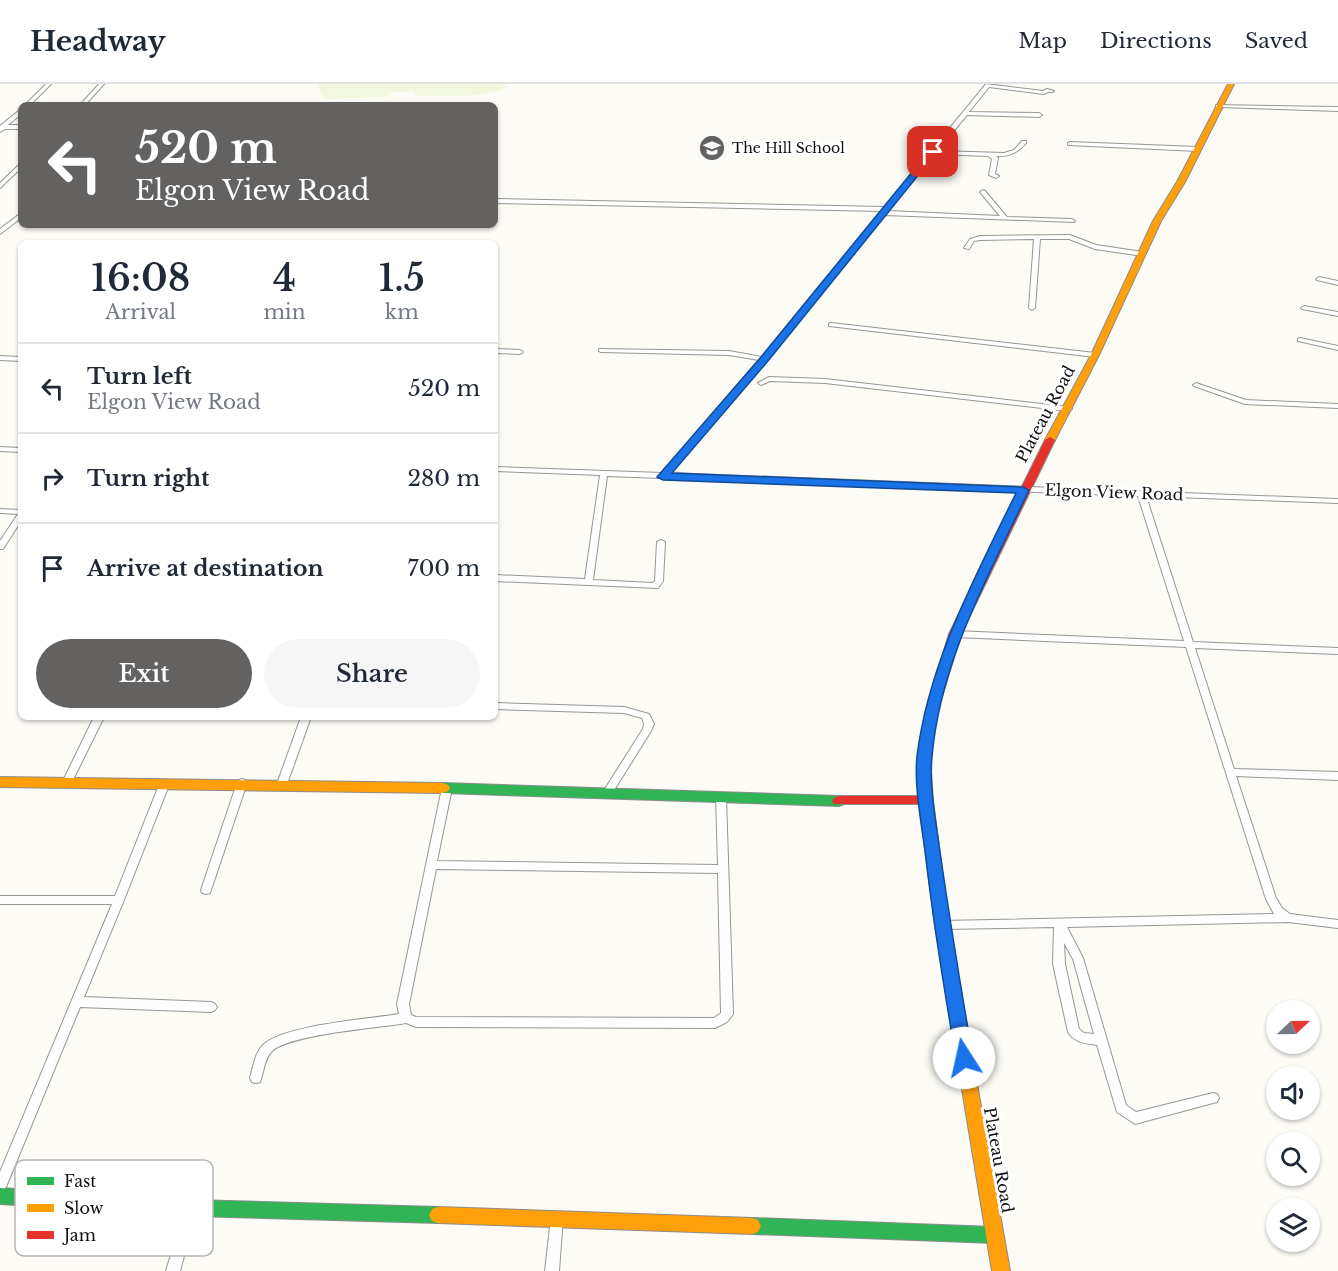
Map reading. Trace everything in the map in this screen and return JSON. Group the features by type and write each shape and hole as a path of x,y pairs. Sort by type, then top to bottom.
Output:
{"street":[{"path":"30,102 49,84"},
{"path":"85,102 102,84"},
{"name":"Plateau Road","path":"1000,1271 942,925 926,801 924,759 931,713 955,634 1023,490 1095,355 1157,221 1198,149 1231,84"},
{"path":"663,477 764,359 989,85 1044,93 1047,90 1052,91"},
{"path":"1218,106 1338,109"},
{"path":"965,113 1039,115"},
{"path":"1,128 18,114"},
{"path":"1,128 18,127"},
{"path":"933,152 990,155 1012,153 1024,142"},
{"path":"1071,144 1198,149"},
{"path":"990,155 995,158 992,175 996,176"},
{"path":"0,186 18,168"},
{"path":"983,192 1005,218"},
{"path":"498,201 884,211 1072,221"},
{"path":"0,232 18,217"},
{"path":"0,224 10,224"},
{"path":"1032,308 1036,237"},
{"path":"968,248 972,240 980,238 1075,238 1088,246 1143,254"},
{"path":"1319,279 1338,282"},
{"path":"1304,308 1338,314"},
{"path":"831,325 1095,355"},
{"path":"1300,340 1338,348"},
{"path":"601,350 729,353 764,359"},
{"path":"498,351 520,352"},
{"path":"0,358 18,359"},
{"path":"761,383 775,379 825,381 1068,409"},
{"path":"1196,385 1245,402 1338,406"},
{"path":"0,449 18,450"},
{"name":"Elgon View Road","path":"498,469 1338,501"},
{"path":"589,582 604,473"},
{"path":"1141,493 1271,899 1278,911 1288,918"},
{"path":"0,511 18,514"},
{"path":"0,547 18,519"},
{"path":"498,578 655,586 659,581 661,542"},
{"path":"955,634 1338,651"},
{"path":"498,706 624,710 646,716 648,729 608,792"},
{"path":"67,783 98,720"},
{"path":"282,784 305,720"},
{"path":"1231,772 1338,776"},
{"path":"0,782 164,785 242,783 608,792 862,802 926,801"},
{"path":"206,890 242,783"},
{"path":"0,1187 164,785"},
{"path":"406,1018 403,1004 447,788"},
{"path":"256,1078 261,1058 270,1046 289,1037 406,1018 416,1022 715,1023 723,1019 727,1014 721,869 721,797"},
{"path":"432,866 721,869"},
{"path":"0,900 119,900"},
{"path":"942,925 1288,918 1338,924"},
{"path":"1059,923 1078,958 1118,1102 1127,1115 1135,1118 1213,1098"},
{"path":"1059,923 1059,964 1074,1032 1081,1038 1100,1040"},
{"path":"77,1002 211,1006"},
{"path":"0,1196 15,1197"},
{"path":"213,1209 557,1218 994,1235"},
{"path":"552,1271 557,1218"},
{"path":"173,1271 177,1256"}],"green space":[{"path":"317,84 497,84 508,86 476,95 416,96 414,91 389,92 388,97 324,99"}],"traffic: fast":[{"path":"443,788 839,801"},
{"path":"0,1196 15,1197"},
{"path":"213,1209 438,1215"},
{"path":"752,1226 994,1235"}],"traffic: slow":[{"path":"1050,440 1095,355 1157,221 1181,182 1231,84"},
{"path":"0,782 443,788"},
{"path":"926,801 942,925 1001,1271"},
{"path":"438,1215 752,1226"}],"traffic: jam":[{"path":"926,801 924,759 931,713 955,634 1050,440"},
{"path":"839,801 926,801"}],"place":[{"name":"The Hill School","path":"712,148"}],"route":[{"path":"933,152 794,323 663,477 1023,490 955,634 931,713 924,759 926,801 942,925 964,1058"}]}
